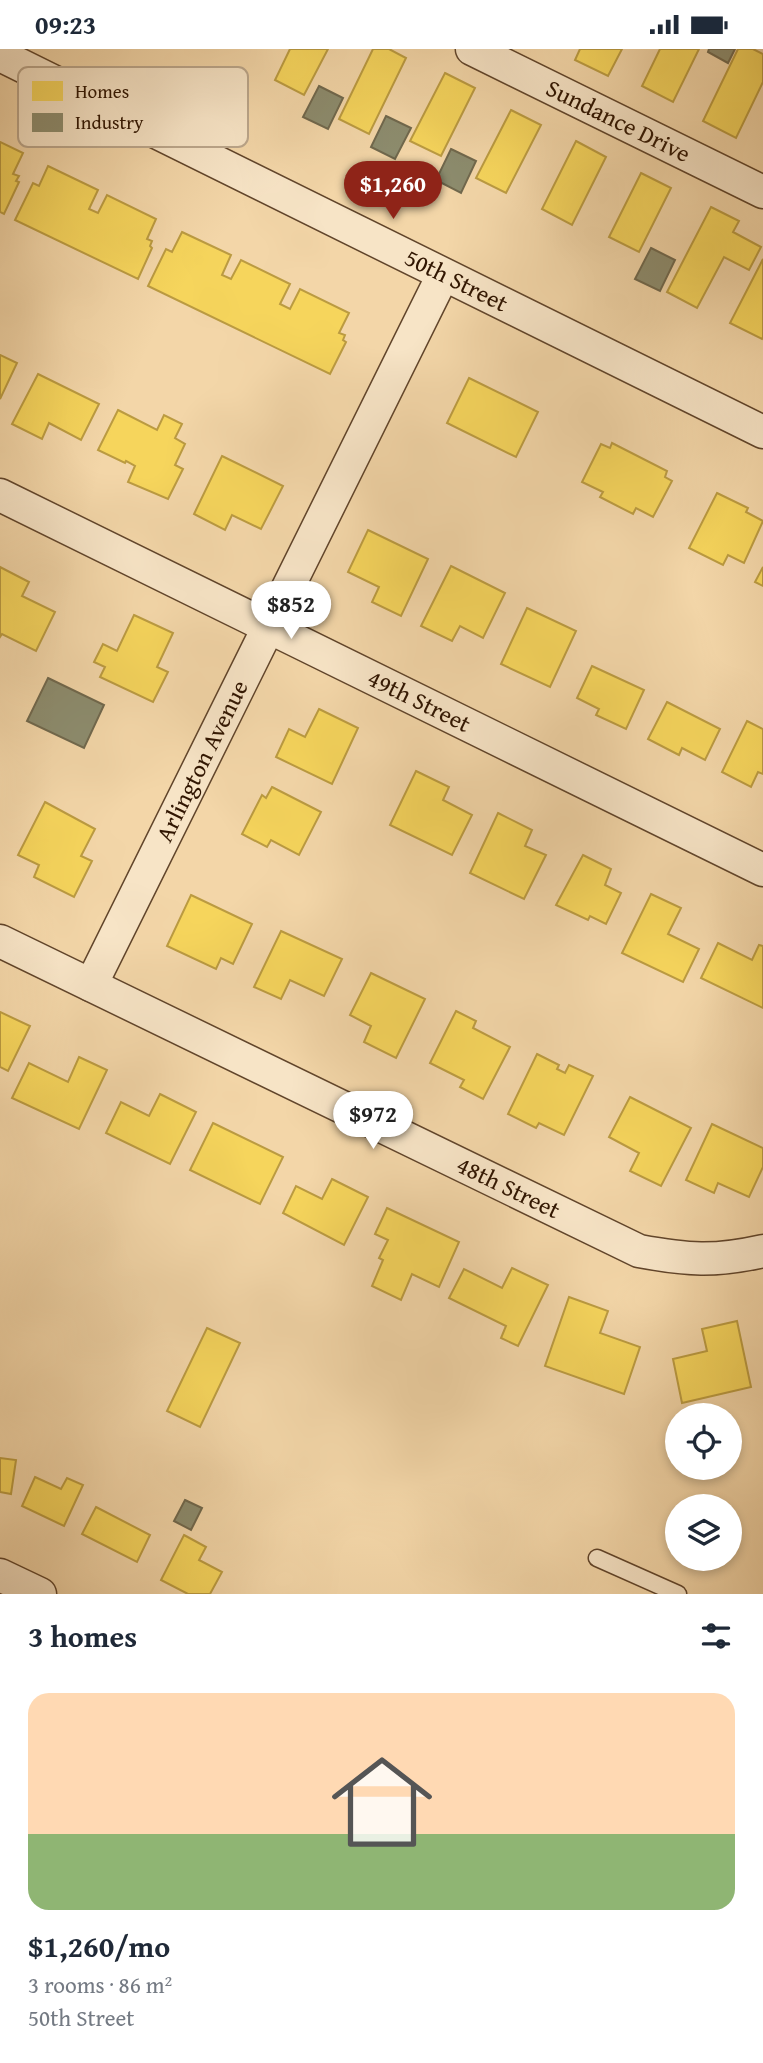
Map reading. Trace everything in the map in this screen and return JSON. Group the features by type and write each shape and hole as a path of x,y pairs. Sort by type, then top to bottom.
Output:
{"street":[{"name":"Sundance Drive","path":"472,49 763,192"},
{"name":"50th Street","path":"0,55 24,67"},
{"name":"50th Street","path":"185,147 763,432"},
{"name":"Arlington Avenue","path":"91,985 443,275"},
{"name":"49th Street","path":"0,495 763,870"},
{"name":"48th Street","path":"0,941 639,1251 684,1260 728,1259 763,1251"},
{"path":"0,1575 40,1594"}],"lane":[{"path":"597,1558 678,1594"}],"building: Homes":[{"path":"290,49 328,49 304,95 275,80"},
{"path":"373,49 389,49 406,58 369,134 339,119"},
{"path":"580,49 622,49 608,76 575,60"},
{"path":"660,49 699,49 673,102 642,86"},
{"path":"738,49 753,49 763,54 763,82 736,138 703,121"},
{"path":"445,73 475,88 441,156 410,141"},
{"path":"511,110 541,125 506,193 476,178"},
{"path":"576,141 606,157 572,225 542,209"},
{"path":"0,142 23,153 13,174 19,176 16,181 19,182 4,214 0,212"},
{"path":"48,166 98,190 89,209 98,213 107,195 156,219 147,239 152,241 152,248 138,279 15,220 33,183 39,186"},
{"path":"641,173 671,188 639,252 609,237"},
{"path":"711,207 739,221 733,232 761,247 749,270 724,257 697,308 667,292"},
{"path":"182,232 231,255 222,275 231,279 241,260 290,284 280,304 290,309 300,289 349,313 339,333 345,335 343,340 346,342 330,374 148,286 166,249 172,252"},
{"path":"763,259 763,337 762,339 730,323"},
{"path":"0,355 17,363 0,399"},
{"path":"38,374 99,404 81,440 49,423 42,439 12,424"},
{"path":"469,378 538,412 516,457 447,423"},
{"path":"118,410 157,430 164,415 182,424 175,438 185,444 175,465 183,469 168,499 128,482 135,466 98,450"},
{"path":"612,443 667,471 665,477 672,481 653,517 636,508 633,514 600,497 603,492 582,482 601,444 610,448"},
{"path":"222,456 283,486 261,529 232,515 225,530 194,514"},
{"path":"717,493 748,508 746,512 763,521 744,563 728,555 723,565 689,548"},
{"path":"368,530 428,559 401,616 372,602 379,587 348,572"},
{"path":"451,566 505,593 483,638 460,626 452,641 421,626"},
{"path":"0,567 29,582 22,596 55,612 36,651 2,634 0,637"},
{"path":"763,567 763,586 755,582"},
{"path":"527,608 576,631 550,687 501,664"},
{"path":"134,615 173,633 157,667 168,672 153,702 100,677 105,667 94,662 103,644 117,651"},
{"path":"592,666 644,690 626,729 596,715 599,709 577,698"},
{"path":"667,702 720,729 705,760 682,748 679,755 648,739"},
{"path":"319,709 358,728 332,784 276,757 289,729 305,737"},
{"path":"747,721 763,729 763,774 758,772 751,787 722,772"},
{"path":"416,771 449,787 443,800 472,815 452,855 390,825"},
{"path":"272,787 321,812 299,855 271,840 267,847 242,834 262,795 266,798"},
{"path":"45,802 95,829 81,856 92,861 74,897 34,877 39,865 18,855"},
{"path":"498,813 532,830 525,846 546,855 524,899 470,873"},
{"path":"583,855 611,869 605,885 621,893 606,924 590,916 588,920 556,905"},
{"path":"651,894 681,908 668,934 699,949 683,982 622,953"},
{"path":"191,895 252,924 233,964 221,958 216,969 167,946"},
{"path":"281,931 342,959 324,996 290,980 281,999 254,987"},
{"path":"718,943 752,960 759,945 763,946 763,1008 701,978"},
{"path":"371,973 425,999 396,1058 364,1042 371,1026 350,1015"},
{"path":"456,1011 476,1021 473,1028 510,1047 483,1099 460,1087 464,1080 430,1063"},
{"path":"0,1012 30,1026 8,1071 0,1067"},
{"path":"537,1054 559,1065 557,1069 565,1073 569,1065 593,1076 564,1135 539,1123 536,1128 508,1114"},
{"path":"79,1057 107,1070 79,1129 12,1098 29,1063 68,1082"},
{"path":"160,1094 196,1112 170,1164 106,1133 121,1102 149,1116"},
{"path":"630,1097 691,1128 661,1186 630,1171 639,1153 609,1137"},
{"path":"213,1123 283,1157 260,1204 190,1170"},
{"path":"712,1124 763,1148 763,1167 749,1197 718,1183 714,1193 686,1180"},
{"path":"332,1179 368,1197 344,1245 283,1213 296,1186 322,1199"},
{"path":"387,1208 459,1242 439,1287 412,1274 401,1300 372,1286 383,1260 379,1258 388,1240 375,1234"},
{"path":"512,1268 548,1285 518,1346 501,1338 506,1326 449,1298 464,1269 502,1288"},
{"path":"569,1297 608,1311 600,1333 640,1347 624,1394 545,1366"},
{"path":"737,1321 751,1387 682,1403 673,1359 707,1351 702,1329"},
{"path":"207,1328 240,1343 200,1427 167,1411"},
{"path":"0,1458 16,1460 11,1494 0,1492"},
{"path":"35,1477 61,1489 67,1478 83,1485 64,1526 22,1506"},
{"path":"96,1507 150,1535 137,1562 82,1534"},
{"path":"184,1535 206,1547 199,1560 222,1572 210,1594 188,1594 161,1580"}],"building: Industry":[{"path":"709,49 735,49 728,63 708,52"},
{"path":"319,86 343,98 328,129 303,117"},
{"path":"386,116 411,128 395,159 371,147"},
{"path":"451,149 476,161 461,193 436,180"},
{"path":"651,248 675,260 660,291 635,279"},
{"path":"48,678 104,705 84,748 27,721"},
{"path":"185,1500 202,1508 191,1530 174,1521"}]}
